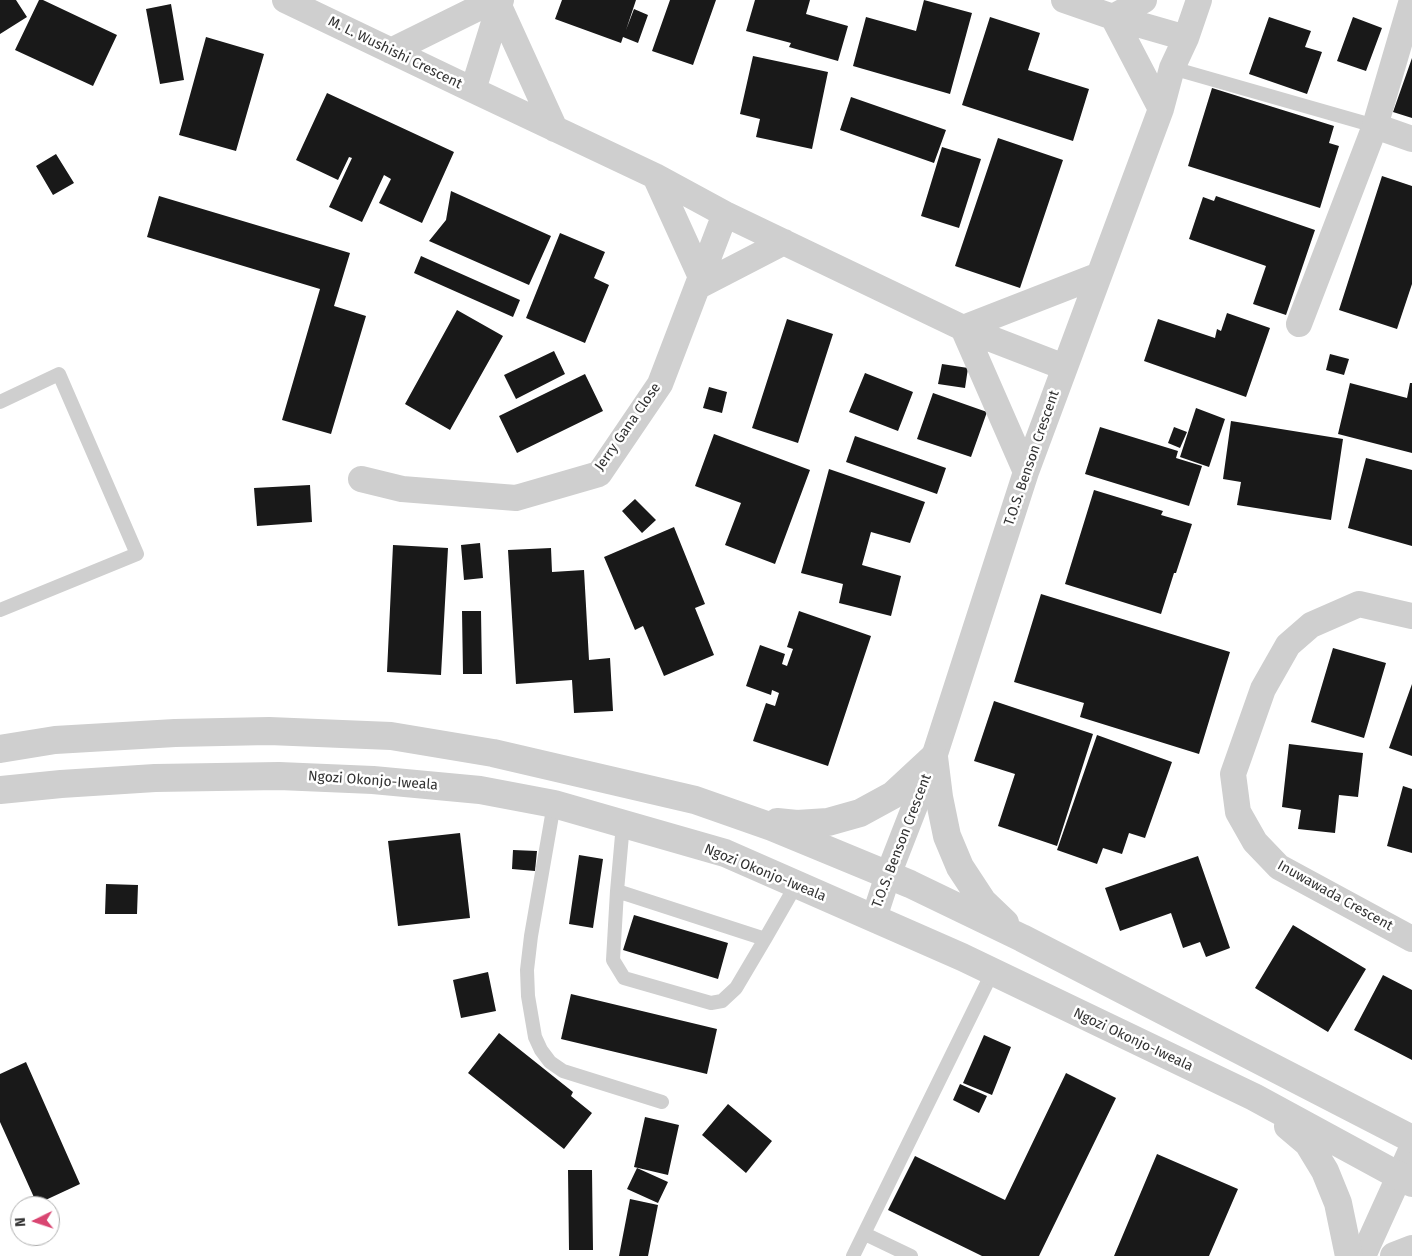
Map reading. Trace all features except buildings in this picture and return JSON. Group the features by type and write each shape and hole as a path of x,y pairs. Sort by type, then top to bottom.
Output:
{"street":[{"name":"M. L. Wushishi Crescent","path":"285,0 473,90 498,2"},
{"path":"1064,0 1113,17 1186,38"},
{"path":"1113,17 1144,0"},
{"name":"T.O.S. Benson Crescent","path":"874,918 888,875 934,757 1026,472 1161,109 1172,68 1186,38 1199,0"},
{"path":"1299,324 1375,126 1412,0"},
{"path":"390,51 498,2 556,129"},
{"path":"1113,17 1161,109"},
{"path":"473,90 655,176 725,214 963,328 1064,367"},
{"path":"1375,126 1412,139"},
{"path":"655,176 699,282 784,242"},
{"name":"Jerry Gana Close","path":"362,479 402,490 516,498 599,474 660,384 725,214"},
{"path":"963,328 1098,275"},
{"path":"963,328 1026,472"},
{"name":"Inuwawada Crescent","path":"1412,616 1359,604 1311,625 1288,645 1263,689 1233,774 1238,812 1255,842 1279,867 1412,939"},
{"path":"0,749 55,740 175,733 269,731 390,736 493,753 695,800 752,820 888,875 1022,938 1412,1140"},
{"path":"752,820 797,824 828,822 860,813 893,795 934,757"},
{"path":"934,757 939,797 947,836 960,867 983,902 1022,938"},
{"name":"Ngozi Okonjo-Iweala","path":"0,790 155,778 279,776 373,780 480,790 554,804 725,853 874,918 962,957 1254,1097 1406,1180"},
{"path":"1254,1097 1308,1143 1324,1171 1338,1203 1349,1256"},
{"path":"1363,1256 1406,1180 1412,1148"},
{"path":"1394,1256 1412,1249"}],"lane":[{"path":"1172,68 1375,126"},
{"path":"0,402 60,374 137,554 0,610"},
{"path":"554,804 531,936 528,970 528,996 535,1036 541,1050 550,1062 563,1071 662,1102"},
{"path":"623,824 613,960 624,978 711,1003 722,1001 736,988 796,885"},
{"path":"617,891 765,939"},
{"path":"853,1256 992,973"},
{"path":"864,1234 911,1256"}]}
